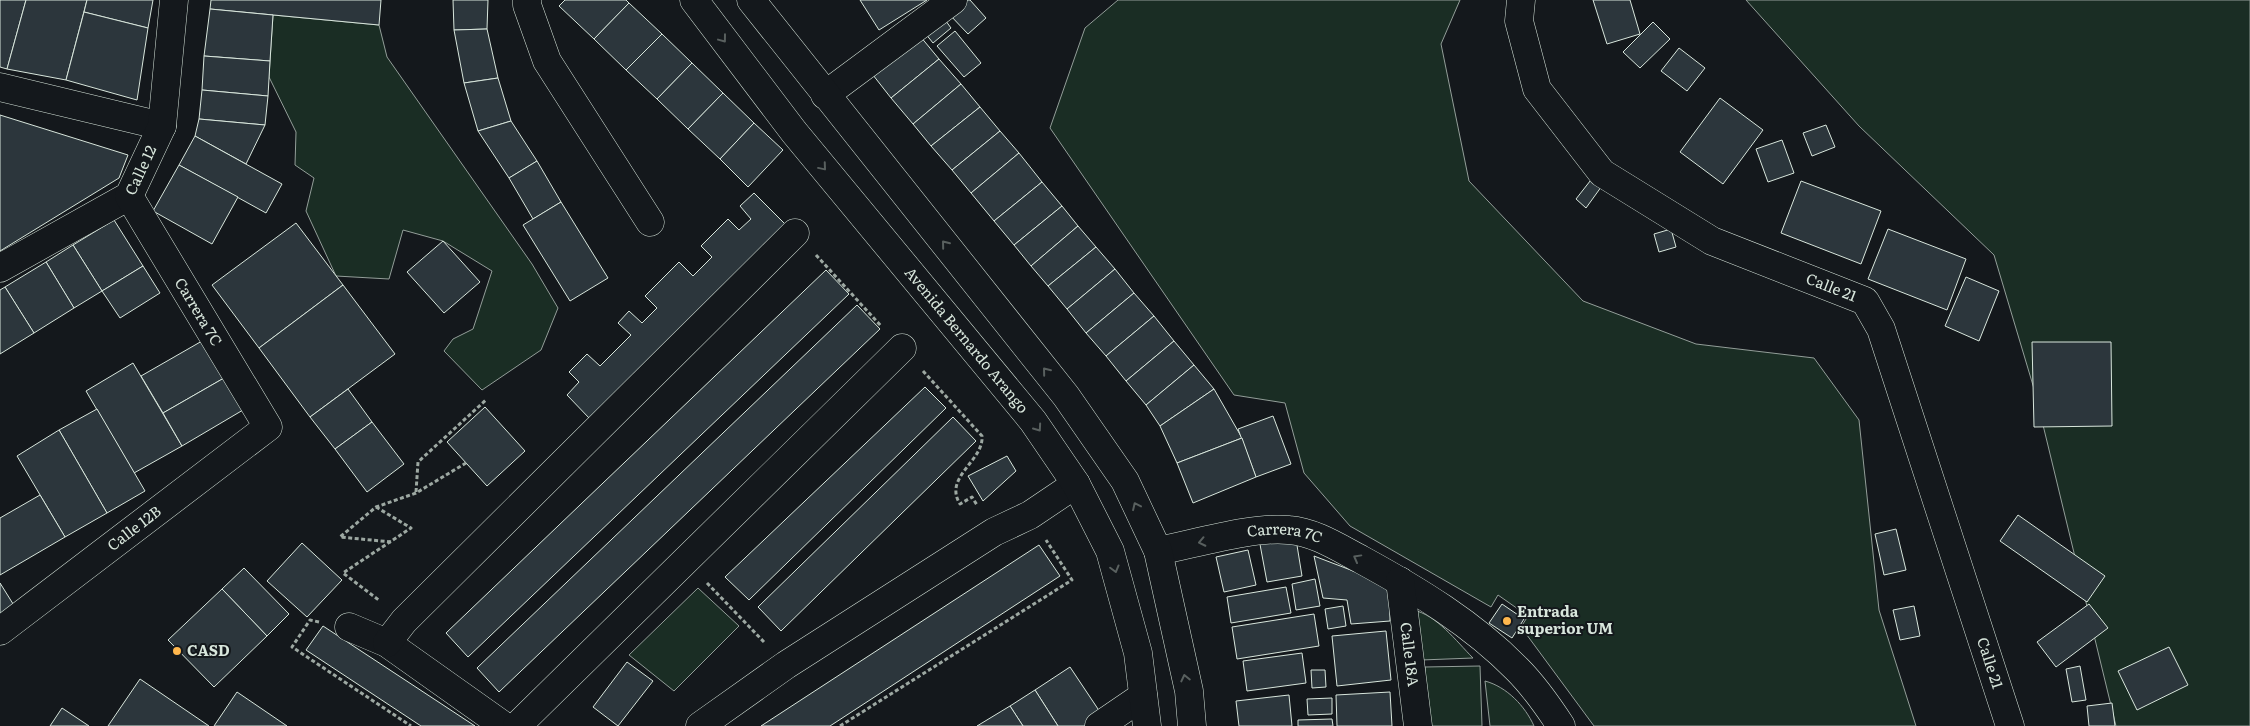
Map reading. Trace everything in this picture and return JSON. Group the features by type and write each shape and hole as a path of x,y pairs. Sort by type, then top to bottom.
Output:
{"street":[{"name":"Calle 12","path":"0,268 129,196 162,126 174,0"},
{"path":"527,0 527,5 548,61 650,222"},
{"name":"Avenida Bernardo Arango","path":"694,0 794,132 1032,421 1076,484 1110,551 1138,653 1147,726"},
{"path":"750,0 1066,396 1125,482 1158,551 1189,691 1192,726"},
{"path":"825,95 953,0"},
{"name":"Calle 21","path":"1521,0 1519,21 1537,89 1602,173 1712,240 1865,301 1881,329 2010,726"},
{"path":"0,87 162,126"},
{"name":"Carrera 7C","path":"129,196 268,427"},
{"path":"387,643 404,620 795,233"},
{"path":"517,726 902,348"},
{"name":"Calle 12B","path":"0,631 268,427"},
{"path":"700,726 786,665 994,532 1030,515 1076,484"},
{"name":"Carrera 7C","path":"1158,551 1268,529 1307,533 1332,544 1400,581 1484,639 1518,669 1561,726"},
{"name":"Calle 18A","path":"1400,581 1418,726"},
{"path":"349,627 387,643 504,726"},
{"path":"1099,726 1143,696"}],"path":[{"path":"416,493 418,462 466,421 488,399"},
{"path":"392,542 340,537 376,507 416,493 466,463"},
{"path":"960,504 972,497"},
{"path":"376,507 411,528 343,573 404,620"},
{"path":"840,726 1072,580 1030,515"},
{"path":"686,561 786,665"},
{"path":"292,647 412,726"}],"green space":[{"path":"1118,0 1460,0 1441,44 1469,181 1583,301 1696,344 1814,358 1859,420 1879,610 1916,726 1594,726 1521,627 1528,616 1498,595 1491,607 1350,526 1304,473 1285,403 1234,395 1050,128 1085,28"},
{"path":"1746,0 2250,0 2250,726 2116,726 2035,392 1994,255 1859,126"},
{"path":"273,15 379,25 387,57 532,264 558,308 541,350 482,390 444,351 453,339 473,329 492,271 443,241 403,230 389,279 336,276 306,211 314,178 295,165 296,132 269,77"},
{"path":"698,588 739,626 674,691 629,655"},
{"path":"1413,610 1430,617 1438,623 1473,658 1421,660"},
{"path":"1480,666 1482,726 1427,726 1425,667"},
{"path":"1485,681 1501,688 1514,698 1526,711 1534,726 1490,726"}],"building":[{"path":"0,0 26,0 7,69 0,67"},
{"path":"26,0 87,0 66,80 7,69"},
{"path":"87,0 153,0 148,28 84,12"},
{"path":"211,0 381,0 379,25 210,9"},
{"path":"453,0 488,0 487,29 454,30"},
{"path":"565,0 626,0 629,3 594,39 559,6"},
{"path":"860,0 927,0 879,30"},
{"path":"965,0 970,0 986,18 968,34 949,14"},
{"path":"1593,0 1630,0 1640,34 1607,44"},
{"path":"629,3 662,34 626,70 594,39"},
{"path":"210,9 273,15 270,61 204,56"},
{"path":"84,12 148,28 137,100 66,80"},
{"path":"940,13 951,28 933,43 921,28"},
{"path":"1653,22 1670,39 1640,68 1623,52"},
{"path":"487,29 498,78 464,83 454,30"},
{"path":"955,31 981,63 964,77 937,46"},
{"path":"662,34 692,63 657,99 626,70"},
{"path":"920,36 939,59 891,98 873,75"},
{"path":"1679,48 1705,68 1687,91 1661,71"},
{"path":"204,56 270,61 268,96 202,90"},
{"path":"939,59 961,84 913,124 891,98"},
{"path":"692,63 723,93 688,129 657,99"},
{"path":"498,78 511,121 478,131 464,83"},
{"path":"961,84 980,107 931,146 913,124"},
{"path":"202,90 268,96 265,125 199,119"},
{"path":"723,93 754,123 720,159 688,129"},
{"path":"1720,98 1763,130 1723,184 1680,152"},
{"path":"980,107 1000,131 952,170 931,146"},
{"path":"0,115 128,155 119,178 0,251"},
{"path":"199,119 265,125 246,164 195,136"},
{"path":"511,121 537,161 509,178 478,131"},
{"path":"754,123 783,150 748,187 720,159"},
{"path":"1826,125 1835,147 1812,156 1803,133"},
{"path":"1000,131 1019,153 971,193 952,170"},
{"path":"195,136 282,184 266,213 179,165"},
{"path":"1782,140 1794,173 1768,182 1756,149"},
{"path":"1019,153 1042,182 994,221 971,193"},
{"path":"537,161 561,202 533,219 509,178"},
{"path":"179,165 238,197 212,244 153,211"},
{"path":"1594,176 1604,183 1586,208 1576,199"},
{"path":"1801,181 1881,211 1861,264 1781,233"},
{"path":"1042,182 1062,206 1014,245 994,221"},
{"path":"754,193 791,230 590,419 567,395 579,382 569,372 587,354 600,366 631,335 618,323 629,311 642,323 657,308 645,296 679,262 693,276 712,257 701,246 728,219 739,230 751,219 740,206"},
{"path":"561,202 608,278 570,301 523,225"},
{"path":"1062,206 1078,226 1031,266 1014,245"},
{"path":"114,220 143,266 102,291 73,245"},
{"path":"296,223 343,285 259,348 212,285"},
{"path":"1078,226 1096,247 1048,286 1031,266"},
{"path":"1671,229 1676,247 1659,252 1654,234"},
{"path":"1888,229 1966,259 1947,310 1868,279"},
{"path":"443,241 480,282 444,313 407,272"},
{"path":"73,245 102,291 74,308 46,262"},
{"path":"1096,247 1115,269 1067,309 1048,286"},
{"path":"46,262 74,308 34,333 5,287"},
{"path":"143,266 160,293 120,318 102,291"},
{"path":"1115,269 1134,293 1086,333 1067,309"},
{"path":"826,270 849,294 468,657 446,633"},
{"path":"1966,277 1999,291 1979,341 1945,326"},
{"path":"343,285 395,354 310,417 259,348"},
{"path":"5,287 34,333 0,354 0,290"},
{"path":"1134,293 1154,316 1106,356 1086,333"},
{"path":"857,305 880,329 499,692 477,668"},
{"path":"1154,316 1174,341 1126,381 1106,356"},
{"path":"202,341 224,378 163,413 141,376"},
{"path":"1174,341 1194,365 1146,405 1126,381"},
{"path":"2032,342 2111,342 2112,426 2034,427"},
{"path":"133,363 182,446 134,473 86,391"},
{"path":"1194,365 1214,389 1160,426 1146,405"},
{"path":"224,378 243,410 182,446 163,413"},
{"path":"925,387 946,408 749,600 725,577"},
{"path":"348,389 372,422 335,449 310,417"},
{"path":"1214,389 1242,438 1177,463 1160,426"},
{"path":"485,407 525,451 487,486 447,442"},
{"path":"97,409 145,491 107,513 59,430"},
{"path":"1273,416 1291,464 1256,477 1238,429"},
{"path":"953,417 976,441 781,631 758,607"},
{"path":"372,422 404,464 367,492 335,449"},
{"path":"59,430 107,513 65,537 17,456"},
{"path":"1242,438 1256,477 1193,503 1177,463"},
{"path":"1007,456 1016,471 983,501 968,476"},
{"path":"40,495 65,537 0,575 0,518"},
{"path":"2018,515 2105,576 2087,602 2000,541"},
{"path":"1896,529 1906,570 1884,575 1875,534"},
{"path":"1295,533 1302,576 1267,582 1259,539"},
{"path":"302,543 342,580 307,617 267,581"},
{"path":"1039,545 1060,576 830,726 761,726"},
{"path":"1248,550 1256,585 1224,592 1216,557"},
{"path":"1314,556 1390,585 1390,621 1351,624 1347,600 1323,598"},
{"path":"244,568 289,614 267,636 222,589"},
{"path":"1315,579 1320,606 1296,610 1292,584"},
{"path":"0,583 15,607 0,616"},
{"path":"1286,587 1291,613 1231,623 1227,597"},
{"path":"222,589 267,636 214,687 168,640"},
{"name":"Entrada superior UM","path":"1502,604 1524,619 1512,638 1489,623"},
{"path":"2089,604 2108,628 2056,667 2037,642"},
{"path":"1343,606 1346,626 1328,629 1325,609"},
{"path":"1914,606 1920,636 1900,640 1893,610"},
{"path":"1314,614 1319,646 1237,659 1232,627"},
{"path":"323,626 475,726 421,726 306,650"},
{"path":"1386,631 1391,680 1337,686 1332,636"},
{"path":"2169,647 2188,685 2137,710 2118,671"},
{"path":"1302,653 1306,683 1247,691 1243,661"},
{"path":"627,662 653,681 618,726 593,707"},
{"path":"2080,666 2086,700 2072,702 2066,669"},
{"path":"1070,667 1102,715 1085,726 1058,726 1035,690"},
{"path":"1311,670 1325,670 1326,687 1312,688"},
{"path":"140,679 209,726 108,726"},
{"path":"1035,690 1058,726 1023,726 1010,706"},
{"path":"237,692 287,726 214,726"},
{"path":"1390,692 1392,726 1337,726 1336,695"},
{"path":"1289,695 1292,726 1239,726 1236,701"},
{"path":"1332,698 1332,714 1308,715 1307,699"},
{"path":"2112,703 2115,726 2089,726 2087,706"},
{"path":"1010,706 1023,726 977,726"},
{"path":"62,708 89,726 50,726"},
{"path":"1332,719 1333,726 1298,726 1298,720"}],"place":[{"name":"Entrada superior UM","path":"1507,621"},
{"name":"CASD","path":"177,651"}]}
